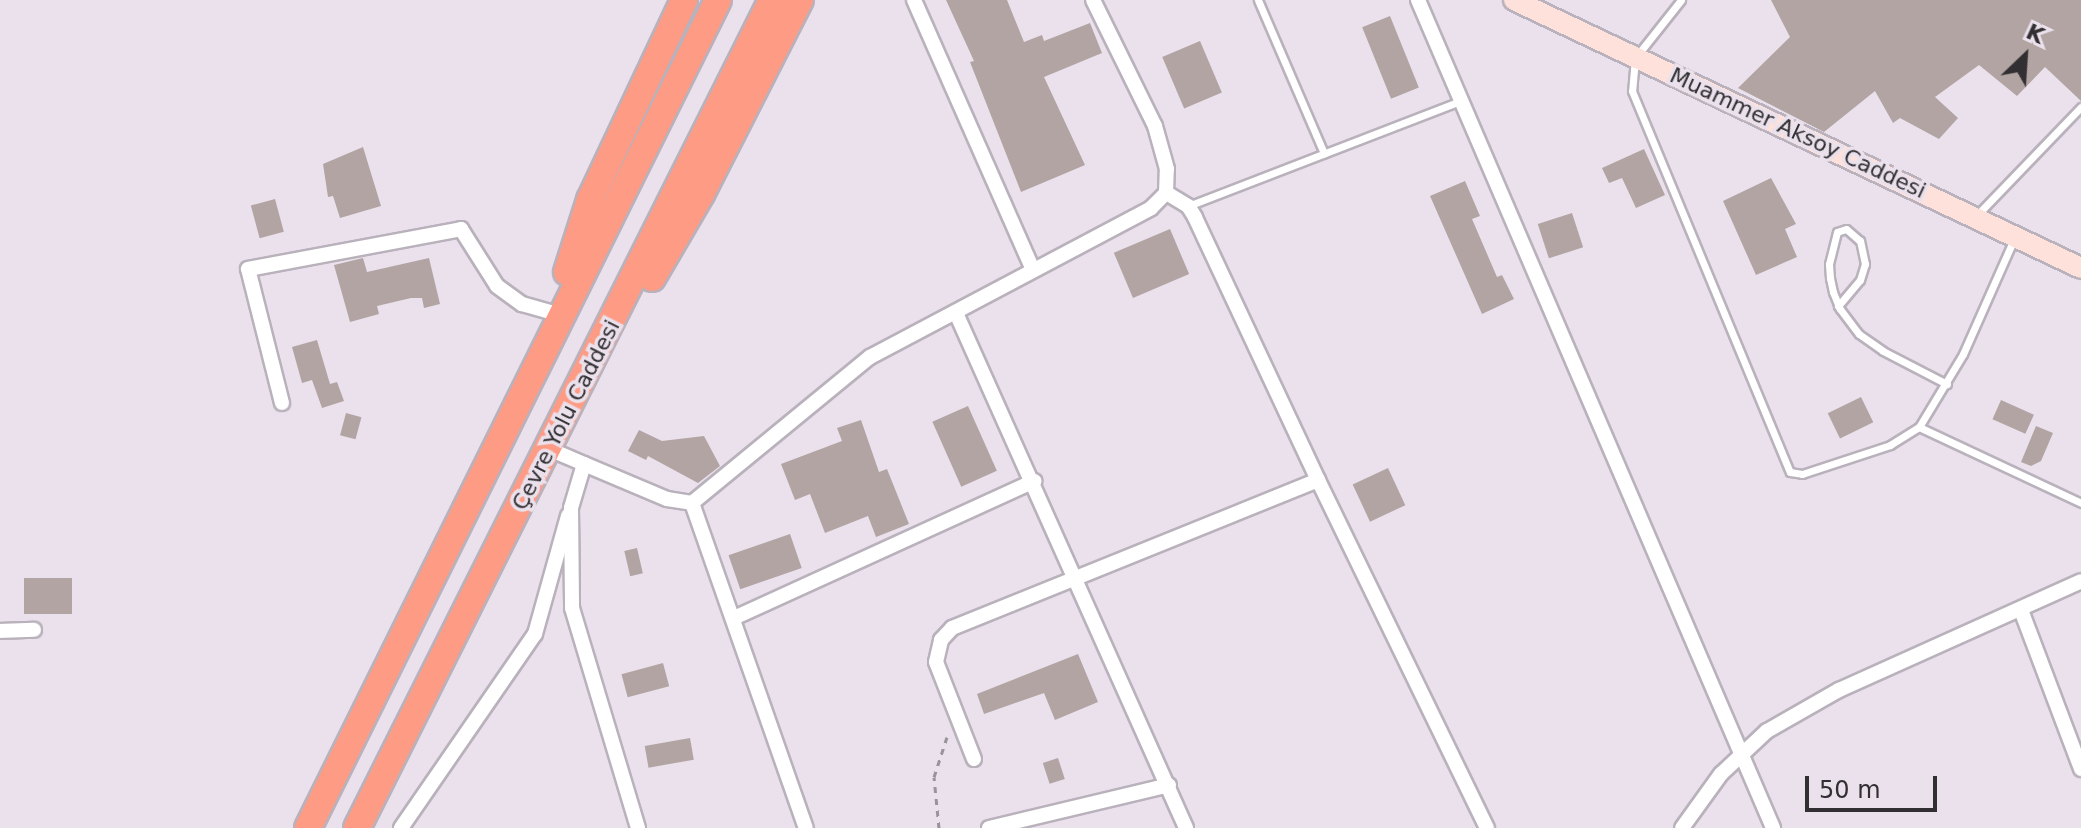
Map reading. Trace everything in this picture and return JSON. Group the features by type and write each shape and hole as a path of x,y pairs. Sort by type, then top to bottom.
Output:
{"highway":[{"path":"543,348 590,200 684,0"},
{"path":"308,828 543,348 718,0"},
{"name":"Çevre Yolu Caddesi","path":"357,828 772,0"},
{"path":"549,449 701,194 800,0"}],"street":[{"path":"914,0 1033,270"},
{"path":"549,449 667,499 692,503 870,357 1151,208 1166,193 1167,169 1155,126 1093,0"},
{"path":"1418,0 1458,102 1743,751 1773,828"},
{"name":"Muammer Aksoy Caddesi","path":"1514,0 1977,216 2081,268"},
{"path":"1166,193 1188,206 1487,828"},
{"path":"282,403 248,269 461,229 497,286 522,304 554,313"},
{"path":"956,313 1077,577 1112,672 1169,785 1186,828"},
{"path":"401,828 535,634 584,464"},
{"path":"974,759 936,662 946,634 1077,577 1318,480"},
{"path":"736,617 1034,481"},
{"path":"692,503 736,617 806,828"},
{"path":"571,508 572,608 638,828"},
{"path":"1682,828 1743,751 1839,690 2081,581"},
{"path":"2021,610 2081,769"},
{"path":"0,631 34,630"},
{"path":"989,828 1169,785"}],"lane":[{"path":"1258,0 1324,153"},
{"path":"1681,0 1635,58 1632,91 1790,472 1802,474 1890,445 1919,427 1947,384 2016,235"},
{"path":"1188,206 1458,102"},
{"path":"1977,216 2081,107"},
{"path":"1838,306 1860,280 1865,264 1860,241 1846,229 1837,232 1830,252 1830,278 1838,306 1859,334 1947,384"},
{"path":"1919,427 2081,503"}],"path":[{"path":"939,828 934,777 956,719"}],"building":[{"path":"946,0 1007,0 1024,42 1042,35 1044,41 1090,23 1102,53 1044,77 1085,165 1021,192 970,62 974,61"},
{"path":"1771,0 2081,0 2081,101 2045,67 2017,96 1979,65 1935,97 1958,118 1939,139 1900,118 1893,123 1875,91 1824,132 1738,88 1790,37"},
{"path":"1390,16 1419,87 1391,99 1362,27"},
{"path":"1200,41 1222,93 1184,109 1162,57"},
{"path":"363,147 381,206 340,218 333,196 328,197 323,164"},
{"path":"1644,149 1665,195 1636,208 1622,178 1609,183 1602,168"},
{"path":"1771,178 1796,224 1785,229 1797,257 1756,275 1723,201"},
{"path":"1465,181 1480,216 1472,219 1497,277 1502,275 1514,299 1482,314 1430,196"},
{"path":"275,199 284,232 260,238 251,205"},
{"path":"1572,213 1583,247 1549,258 1538,224"},
{"path":"1170,229 1189,274 1133,298 1114,253"},
{"path":"363,258 367,272 429,258 440,304 424,308 422,298 411,298 377,306 379,314 350,322 334,265"},
{"path":"317,340 330,384 337,382 344,401 322,408 312,380 302,383 292,347"},
{"path":"1861,397 1873,422 1840,438 1828,413"},
{"path":"2001,400 2034,415 2025,434 1992,419"},
{"path":"968,406 997,471 961,487 932,422"},
{"path":"346,413 361,417 356,439 340,435"},
{"path":"861,420 879,472 887,469 909,524 876,537 868,516 825,533 810,494 795,500 781,464 842,441 837,428"},
{"path":"2036,426 2053,433 2041,461 2031,466 2021,462"},
{"path":"639,430 662,441 704,436 720,466 698,483 648,456 646,460 628,451"},
{"path":"1388,468 1405,505 1370,522 1353,484"},
{"path":"790,534 802,568 740,589 729,555"},
{"path":"637,548 643,573 630,576 624,551"},
{"path":"24,578 72,578 72,614 24,614"},
{"path":"1078,654 1098,702 1055,720 1044,693 984,714 977,694"},
{"path":"663,663 669,686 628,697 621,674"},
{"path":"690,738 694,760 649,768 645,746"},
{"path":"1058,758 1065,779 1050,784 1043,763"}]}
